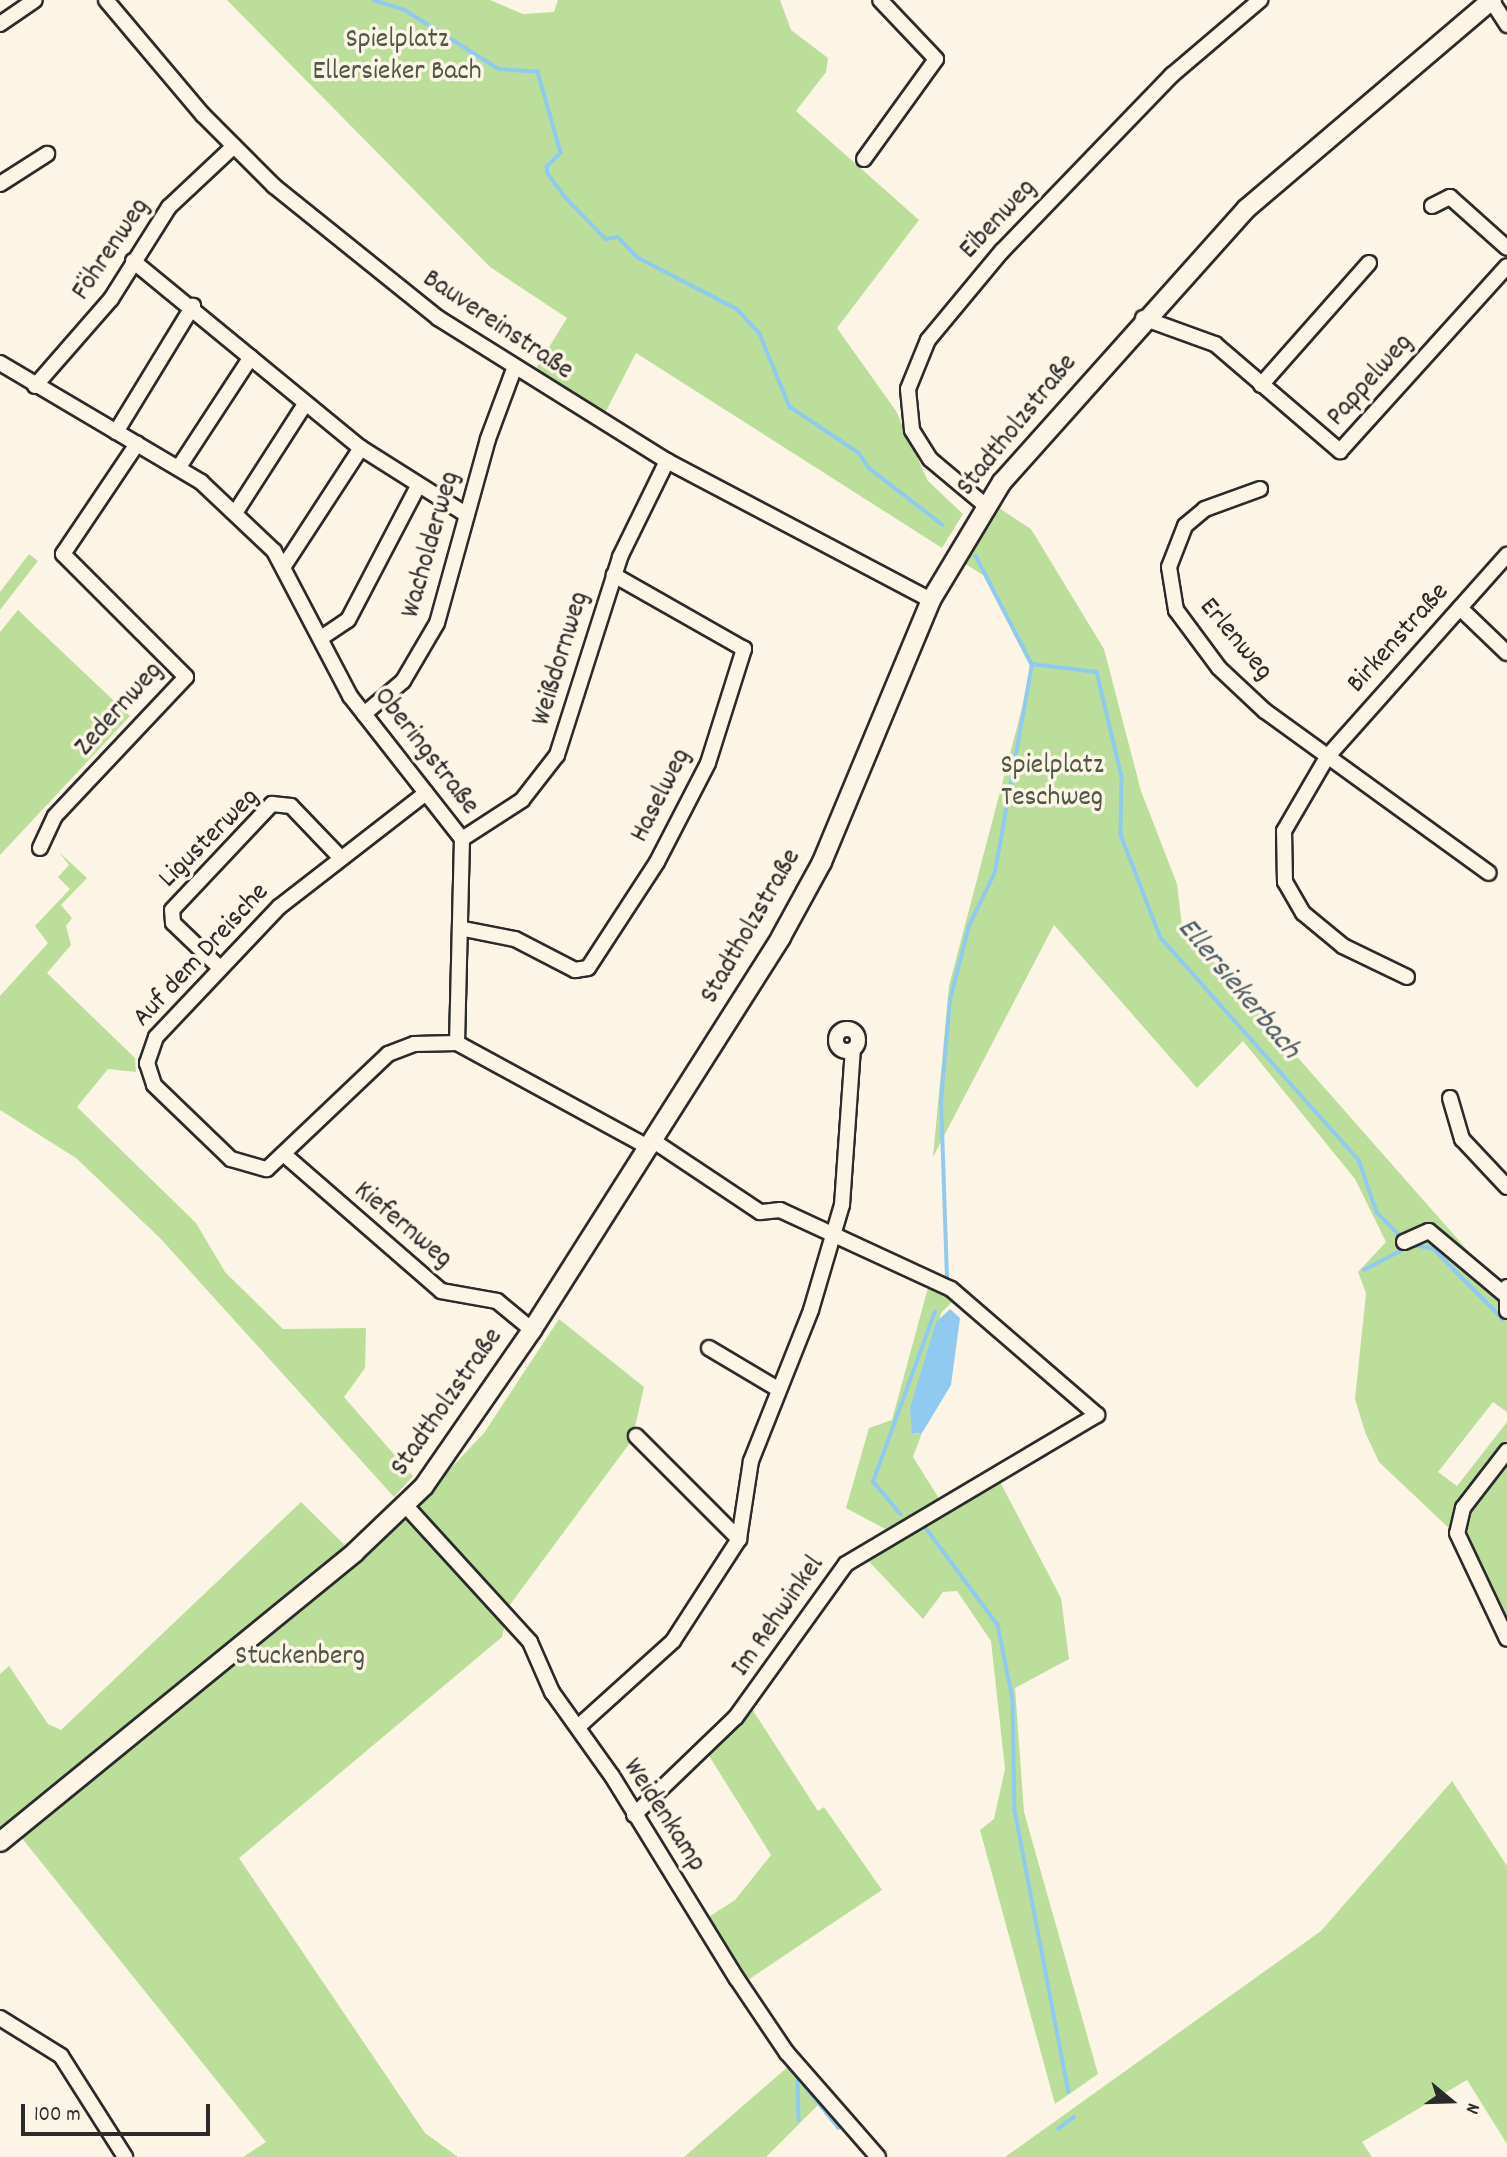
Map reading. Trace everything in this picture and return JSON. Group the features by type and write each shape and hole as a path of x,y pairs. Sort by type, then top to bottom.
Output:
{"street":[{"path":"0,24 35,0"},
{"name":"Bauvereinstraße","path":"106,0 234,146 370,267 514,369 667,461 931,600"},
{"path":"864,159 936,59 880,0"},
{"name":"Eibenweg","path":"986,506 930,459 912,430 908,389 928,340 1002,251 1172,75 1260,0"},
{"path":"1492,0 1507,25"},
{"name":"Stadtholzstraße","path":"0,1842 406,1506 531,1330 803,899 931,600 986,506 1044,428 1143,318 1275,181 1492,0"},
{"name":"Föhrenweg","path":"35,386 81,338 169,207 234,146"},
{"path":"0,184 47,154"},
{"path":"1432,206 1450,197 1507,248"},
{"path":"133,261 193,306 305,404 361,448 417,488 467,515"},
{"path":"1261,385 1370,263"},
{"name":"Pappelweg","path":"1143,318 1214,344 1340,451 1507,266"},
{"path":"116,432 193,306"},
{"path":"179,467 251,357"},
{"name":"Oberingstraße","path":"0,363 35,386 179,467 237,510 284,566 364,714 462,839 464,929 457,1043"},
{"name":"Wacholderweg","path":"364,714 403,681 427,645 514,369"},
{"path":"237,510 305,404"},
{"name":"Zedernweg","path":"40,848 55,816 186,677 63,554 137,444"},
{"path":"284,566 361,448"},
{"name":"Weißdornweg","path":"462,839 522,800 556,755 614,575 667,461"},
{"path":"321,638 348,620 417,488"},
{"name":"Erlenweg","path":"1260,489 1205,509 1185,526 1170,557 1168,583 1176,610 1219,668 1327,757"},
{"name":"Birkenstraße","path":"1406,977 1329,936 1303,913 1285,882 1284,831 1327,757 1507,555"},
{"name":"Haselweg","path":"464,929 515,939 575,970 588,968 657,862 708,763 744,649 614,575"},
{"path":"1460,608 1507,653"},
{"path":"1327,757 1489,873"},
{"name":"Auf dem Dreische","path":"426,793 338,855 220,968 156,1037 148,1050 149,1075 240,1164 267,1169 287,1157 388,1054 430,1041 457,1043"},
{"name":"Ligusterweg","path":"220,968 173,923 172,910 272,804 290,806 338,855"},
{"path":"457,1043 722,1181 731,1197 834,1234"},
{"path":"579,1727 676,1637 739,1539 751,1461 776,1388 799,1342 834,1234 850,1163 853,1049"},
{"path":"1450,1098 1462,1139 1507,1187"},
{"name":"Kiefernweg","path":"287,1157 441,1291 497,1301 531,1330"},
{"path":"1404,1242 1429,1231 1506,1291 1507,1311"},
{"name":"Im Rehwinkel","path":"634,1815 736,1717 846,1564 1097,1415 951,1289 834,1234"},
{"path":"709,1348 776,1388"},
{"path":"636,1436 739,1539"},
{"path":"1507,1451 1463,1507 1457,1533 1507,1639"},
{"name":"Weidenkamp","path":"406,1506 530,1642 552,1692 579,1727 787,2053 878,2157"},
{"path":"0,2018 61,2056 125,2157"}],"green space":[{"name":"Spielplatz Ellersieker Bach","path":"227,0 490,0 523,14 554,12 558,0 780,0 791,30 828,58 826,72 796,111 919,220 837,328 896,411 928,481 963,514 942,548 636,353 605,413 535,370 567,318 490,267"},
{"name":"Spielplatz Teschweg","path":"999,508 1031,529 1104,649 1141,791 1177,884 1182,926 1507,1295 1507,1412 1493,1402 1438,1472 1457,1486 1507,1422 1507,1623 1490,1581 1453,1532 1379,1462 1365,1432 1355,1399 1366,1293 1358,1272 1386,1242 1355,1179 1243,1041 1197,1088 1054,925 933,1157 949,986 1032,670 983,575 964,563"},
{"path":"29,554 38,561 0,610 0,592"},
{"path":"18,610 130,716 0,855 0,632"},
{"path":"59,852 87,878 61,905 72,918 66,926 71,945 47,973 135,1058 136,1072 108,1069 77,1107 196,1223 225,1272 283,1329 366,1328 365,1368 344,1397 413,1476 394,1497 160,1238 76,1158 0,1110 0,996 48,943 35,926 70,889 58,877 69,865"},
{"path":"929,1284 954,1300 941,1313 912,1434 922,1433 913,1457 940,1500 885,1529 846,1508 869,1428 892,1420"},
{"name":"Stuckenberg","path":"559,1319 644,1387 632,1440 509,1606 502,1637 239,1858 425,2133 458,2157 243,2157 266,2142 21,1837 9,1826 0,1827 0,1674 9,1666 48,1724 61,1730 301,1502 362,1562 484,1433"},
{"path":"999,1480 1061,1598 1069,1659 1015,1688 1024,1812 1098,2074 1055,2104 980,1830 994,1819 1005,1769 991,1641 957,1591 943,1592 923,1619 863,1555"},
{"path":"750,1706 818,1811 824,1807 882,1890 745,1982 704,1920 735,1900 771,1855 706,1751"},
{"path":"1452,1781 1507,1866 1507,2144 1467,2080 1362,2142 1372,2157 1005,2157 1321,1931"},
{"path":"790,2065 821,2102 766,2157 684,2157"}],"water":[{"path":"950,1309 960,1318 951,1385 922,1433 912,1434 910,1408 936,1322"}],"waterway":[{"name":"Ellersiekerbach","path":"373,0 405,10 499,69 538,72 561,153 547,167 548,174 566,198 606,239 618,237 637,257 737,309 760,334 790,407 859,453 869,468 943,525"},
{"name":"Ellersiekerbach","path":"976,556 1032,664 1097,672 1122,777 1121,835 1161,938 1359,1160 1377,1212 1402,1238"},
{"path":"947,1279 941,1101 950,1000 969,926 995,872 1032,664"},
{"name":"Ellersiekerbach","path":"1413,1245 1433,1248 1503,1319"},
{"path":"1364,1270 1402,1250"},
{"path":"901,1515 873,1482 935,1312"},
{"path":"1008,1476 1045,1455"},
{"path":"923,1524 998,1625 1013,1700 1015,1810 1069,2092"},
{"path":"646,1817 654,1831"},
{"path":"733,1960 779,2029"},
{"path":"798,2077 839,2128"},
{"path":"798,2079 799,2120"},
{"path":"1058,2129 1074,2117"}]}
